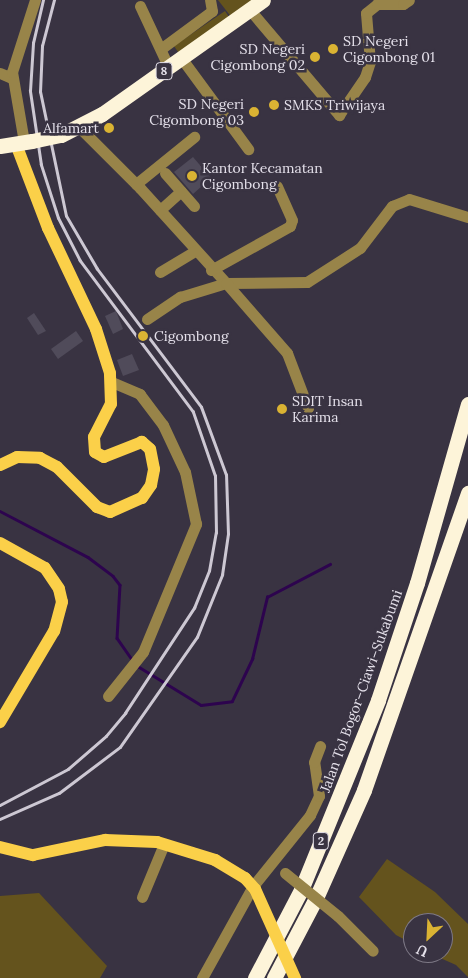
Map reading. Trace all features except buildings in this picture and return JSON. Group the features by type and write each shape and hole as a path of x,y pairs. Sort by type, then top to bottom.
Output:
{"highway":[{"name":"8","path":"0,146 61,135 80,128 182,59 263,0"},
{"name":"Jalan Tol Bogor–Ciawi–Sukabumi","path":"255,978 301,890 378,700 448,481 468,404"},
{"name":"2","path":"274,978 320,889 364,790 395,707 468,493"}],"main road":[{"path":"0,465 17,457 40,458 57,467 97,507 110,512 142,498 154,475 154,460 148,445 138,442 104,457 94,448 96,434 110,410 112,382 96,329 48,228 24,142"},
{"path":"0,543 45,568 60,589 62,602 54,631 0,722"},
{"path":"0,847 33,855 105,840 164,844 214,860 254,887 295,978"}],"street":[{"path":"24,142 12,78 35,0"},
{"path":"162,48 212,11 210,0"},
{"path":"250,10 339,114 365,77 370,62 366,14 377,4 403,4 410,0"},
{"path":"140,6 162,48 169,68"},
{"path":"182,59 248,149"},
{"path":"0,74 12,78"},
{"path":"80,128 160,210 211,270 226,282 287,353 308,408"},
{"path":"136,184 194,137"},
{"path":"165,173 194,206"},
{"path":"211,270 290,226 292,220 277,186"},
{"path":"160,210 181,191"},
{"path":"147,318 180,297 226,282 307,282 360,248 392,206 409,199 468,217"},
{"path":"160,272 195,251"},
{"path":"108,696 142,652 193,536 195,504 185,472 149,402 140,394 112,382"},
{"path":"202,978 254,887 271,862 297,835 319,796 314,762 320,746"},
{"path":"142,897 164,844"},
{"path":"271,862 338,916 372,951"}],"shaded area":[{"path":"218,0 258,0 232,18"},
{"path":"225,11 231,20 180,55 174,46"},
{"path":"387,859 435,892 468,924 468,977 452,963 453,913 403,913 403,939 396,935 359,897"},
{"path":"39,893 107,966 100,978 0,978 0,896"}],"waterway":[{"path":"0,511 88,557 113,576 120,585 117,638 133,661"},
{"path":"136,665 201,705 232,701 252,659 267,597 330,564"}],"railway":[{"path":"0,805 68,769 106,736 125,713 194,608 209,571 216,533 215,476 193,412 80,261 58,218 41,165 30,91 33,43 43,0"},
{"path":"0,819 59,793 120,747 197,637 222,575 228,534 226,475 201,407 97,269 66,216 40,92 42,46 54,0"}],"place":[{"name":"SD Negeri Cigombong 01","path":"333,49"},
{"name":"SD Negeri Cigombong 02","path":"315,57"},
{"name":"SMKS Triwijaya","path":"274,105"},
{"name":"SD Negeri Cigombong 03","path":"254,112"},
{"name":"Alfamart","path":"109,128"},
{"name":"Kantor Kecamatan Cigombong","path":"192,176"},
{"name":"Cigombong","path":"143,336"},
{"name":"SDIT Insan Karima","path":"282,409"}]}
